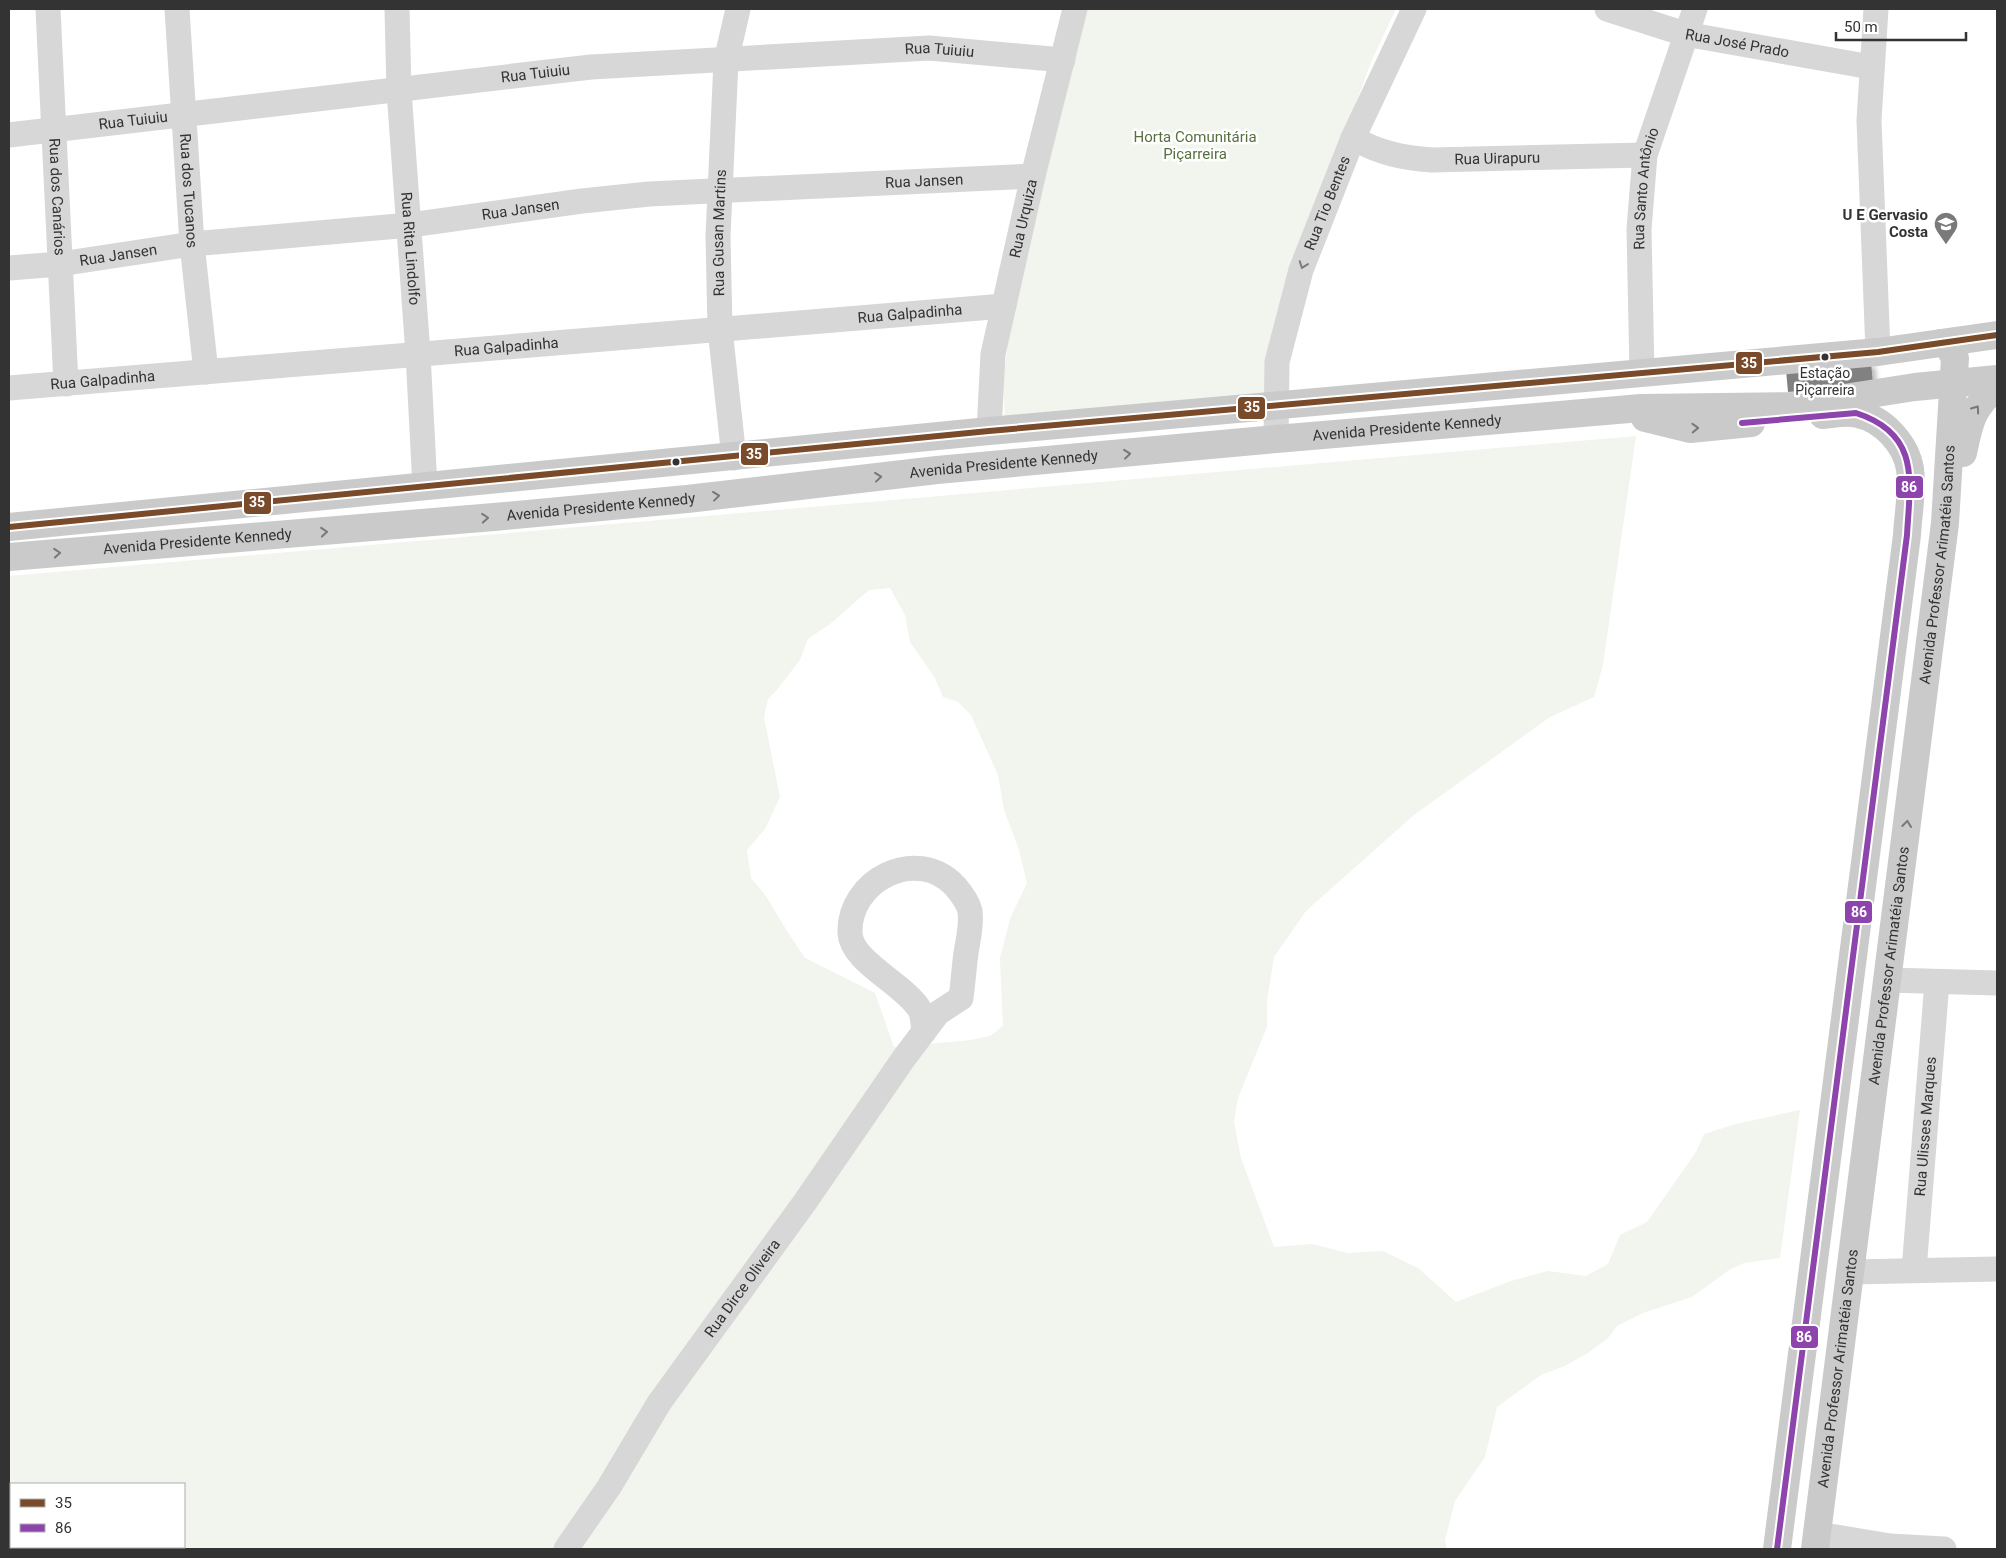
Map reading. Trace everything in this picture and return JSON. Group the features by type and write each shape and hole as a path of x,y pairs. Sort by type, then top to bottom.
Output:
{"main road":[{"name":"Avenida Presidente Kennedy","path":"9,527 237,503 734,458 989,432 1878,352 1997,335"},
{"name":"Avenida Professor Arimatéia Santos","path":"1817,1542 1945,523 1955,358 1952,350 1941,343"},
{"name":"Avenida Presidente Kennedy","path":"9,557 153,544 240,539 668,501 918,472 1276,438 1613,410 1793,406 1954,382 1997,379"},
{"path":"1945,523 1970,419 1980,403 1997,387"},
{"path":"1613,410 1690,429 1856,413 1870,417 1887,429 1901,445 1910,469 1907,535 1800,1356 1777,1549"},
{"path":"237,503 240,539"},
{"path":"149,512 153,544"},
{"path":"1832,1110 1839,1168 1834,1201 1835,1208 1839,1210 1844,1210 1848,1205 1858,1144 1870,1111"},
{"path":"1800,1356 1815,1318 1825,1246 1834,1239 1839,1239 1843,1249 1839,1277 1843,1327"}],"street":[{"name":"Rua dos Canários","path":"48,9 66,384"},
{"name":"Rua dos Tucanos","path":"177,9 192,244 206,372"},
{"name":"Rua Rita Lindolfo","path":"398,9 399,91 410,224 425,487"},
{"name":"Rua Gusan Martins","path":"734,458 720,329 720,192 726,61 738,9"},
{"name":"Rua Urquiza","path":"989,432 994,354 1033,176 1075,9"},
{"name":"Rua Tio Bentes","path":"1276,438 1277,362 1301,270 1353,138 1414,9"},
{"name":"Rua José Prado","path":"1607,9 1685,34 1871,67"},
{"name":"Rua Santo Antônio","path":"1642,374 1638,229 1645,156 1695,9"},
{"path":"1876,9 1869,120 1878,352"},
{"name":"Rua Tuiuiu","path":"9,135 399,91 481,79 591,67 726,61 929,48 1063,60"},
{"name":"Rua Uirapuru","path":"1353,138 1370,148 1402,158 1432,160 1645,156"},
{"name":"Rua Jansen","path":"9,268 60,264 192,244 410,224 582,200 649,194 1033,176"},
{"name":"Rua Galpadinha","path":"9,388 1004,306"},
{"name":"Rua Dirce Oliveira","path":"566,1549 609,1487 658,1403 707,1339 938,1013 961,998 971,925 970,909 961,893 946,876 930,870 909,866 894,871 868,888 854,913 850,932 852,946 900,987 920,1011 924,1032"},
{"path":"1887,980 1997,984"},
{"name":"Rua Ulisses Marques","path":"1914,1270 1937,982"},
{"path":"1851,1272 1997,1269"},
{"path":"1817,1542 1944,1549"}],"green space":[{"name":"Horta Comunitária Piçarreira","path":"1087,9 1396,9 1371,62 1278,316 1268,397 1005,421 1003,378 1013,308"},
{"path":"1636,436 1603,665 1594,697 1550,717 1414,815 1306,911 1274,957 1267,1001 1267,1027 1238,1098 1234,1122 1241,1158 1274,1247 1312,1244 1348,1253 1383,1251 1418,1268 1456,1302 1511,1281 1548,1271 1586,1276 1608,1264 1620,1235 1647,1222 1696,1152 1704,1134 1736,1124 1800,1110 1780,1258 1744,1263 1729,1270 1692,1297 1643,1313 1617,1326 1608,1338 1588,1353 1565,1366 1541,1375 1497,1407 1485,1457 1455,1501 1445,1540 1447,1549 9,1549 9,576","holes":["890,588 905,615 910,642 935,678 943,697 958,702 971,715 998,775 1004,810 1019,850 1027,883 1010,919 1000,958 1003,1026 990,1036 971,1040 894,1047 875,993 805,958 766,896 751,878 747,850 765,829 780,797 764,717 768,699 800,660 808,639 830,624 869,590"]}],"building":[{"path":"1871,362 1873,384 1788,392 1786,370"}],"transit line":[{"name":"35","path":"9,527 989,431 1878,352 1997,335"},
{"name":"86","path":"1742,423 1856,413 1877,422 1892,433 1901,447 1907,462 1909,478 1907,535 1777,1549"}],"place":[{"name":"U E Gervasio Costa","path":"1946,245"},
{"name":"Estação Piçarreira","path":"1825,357"}]}
